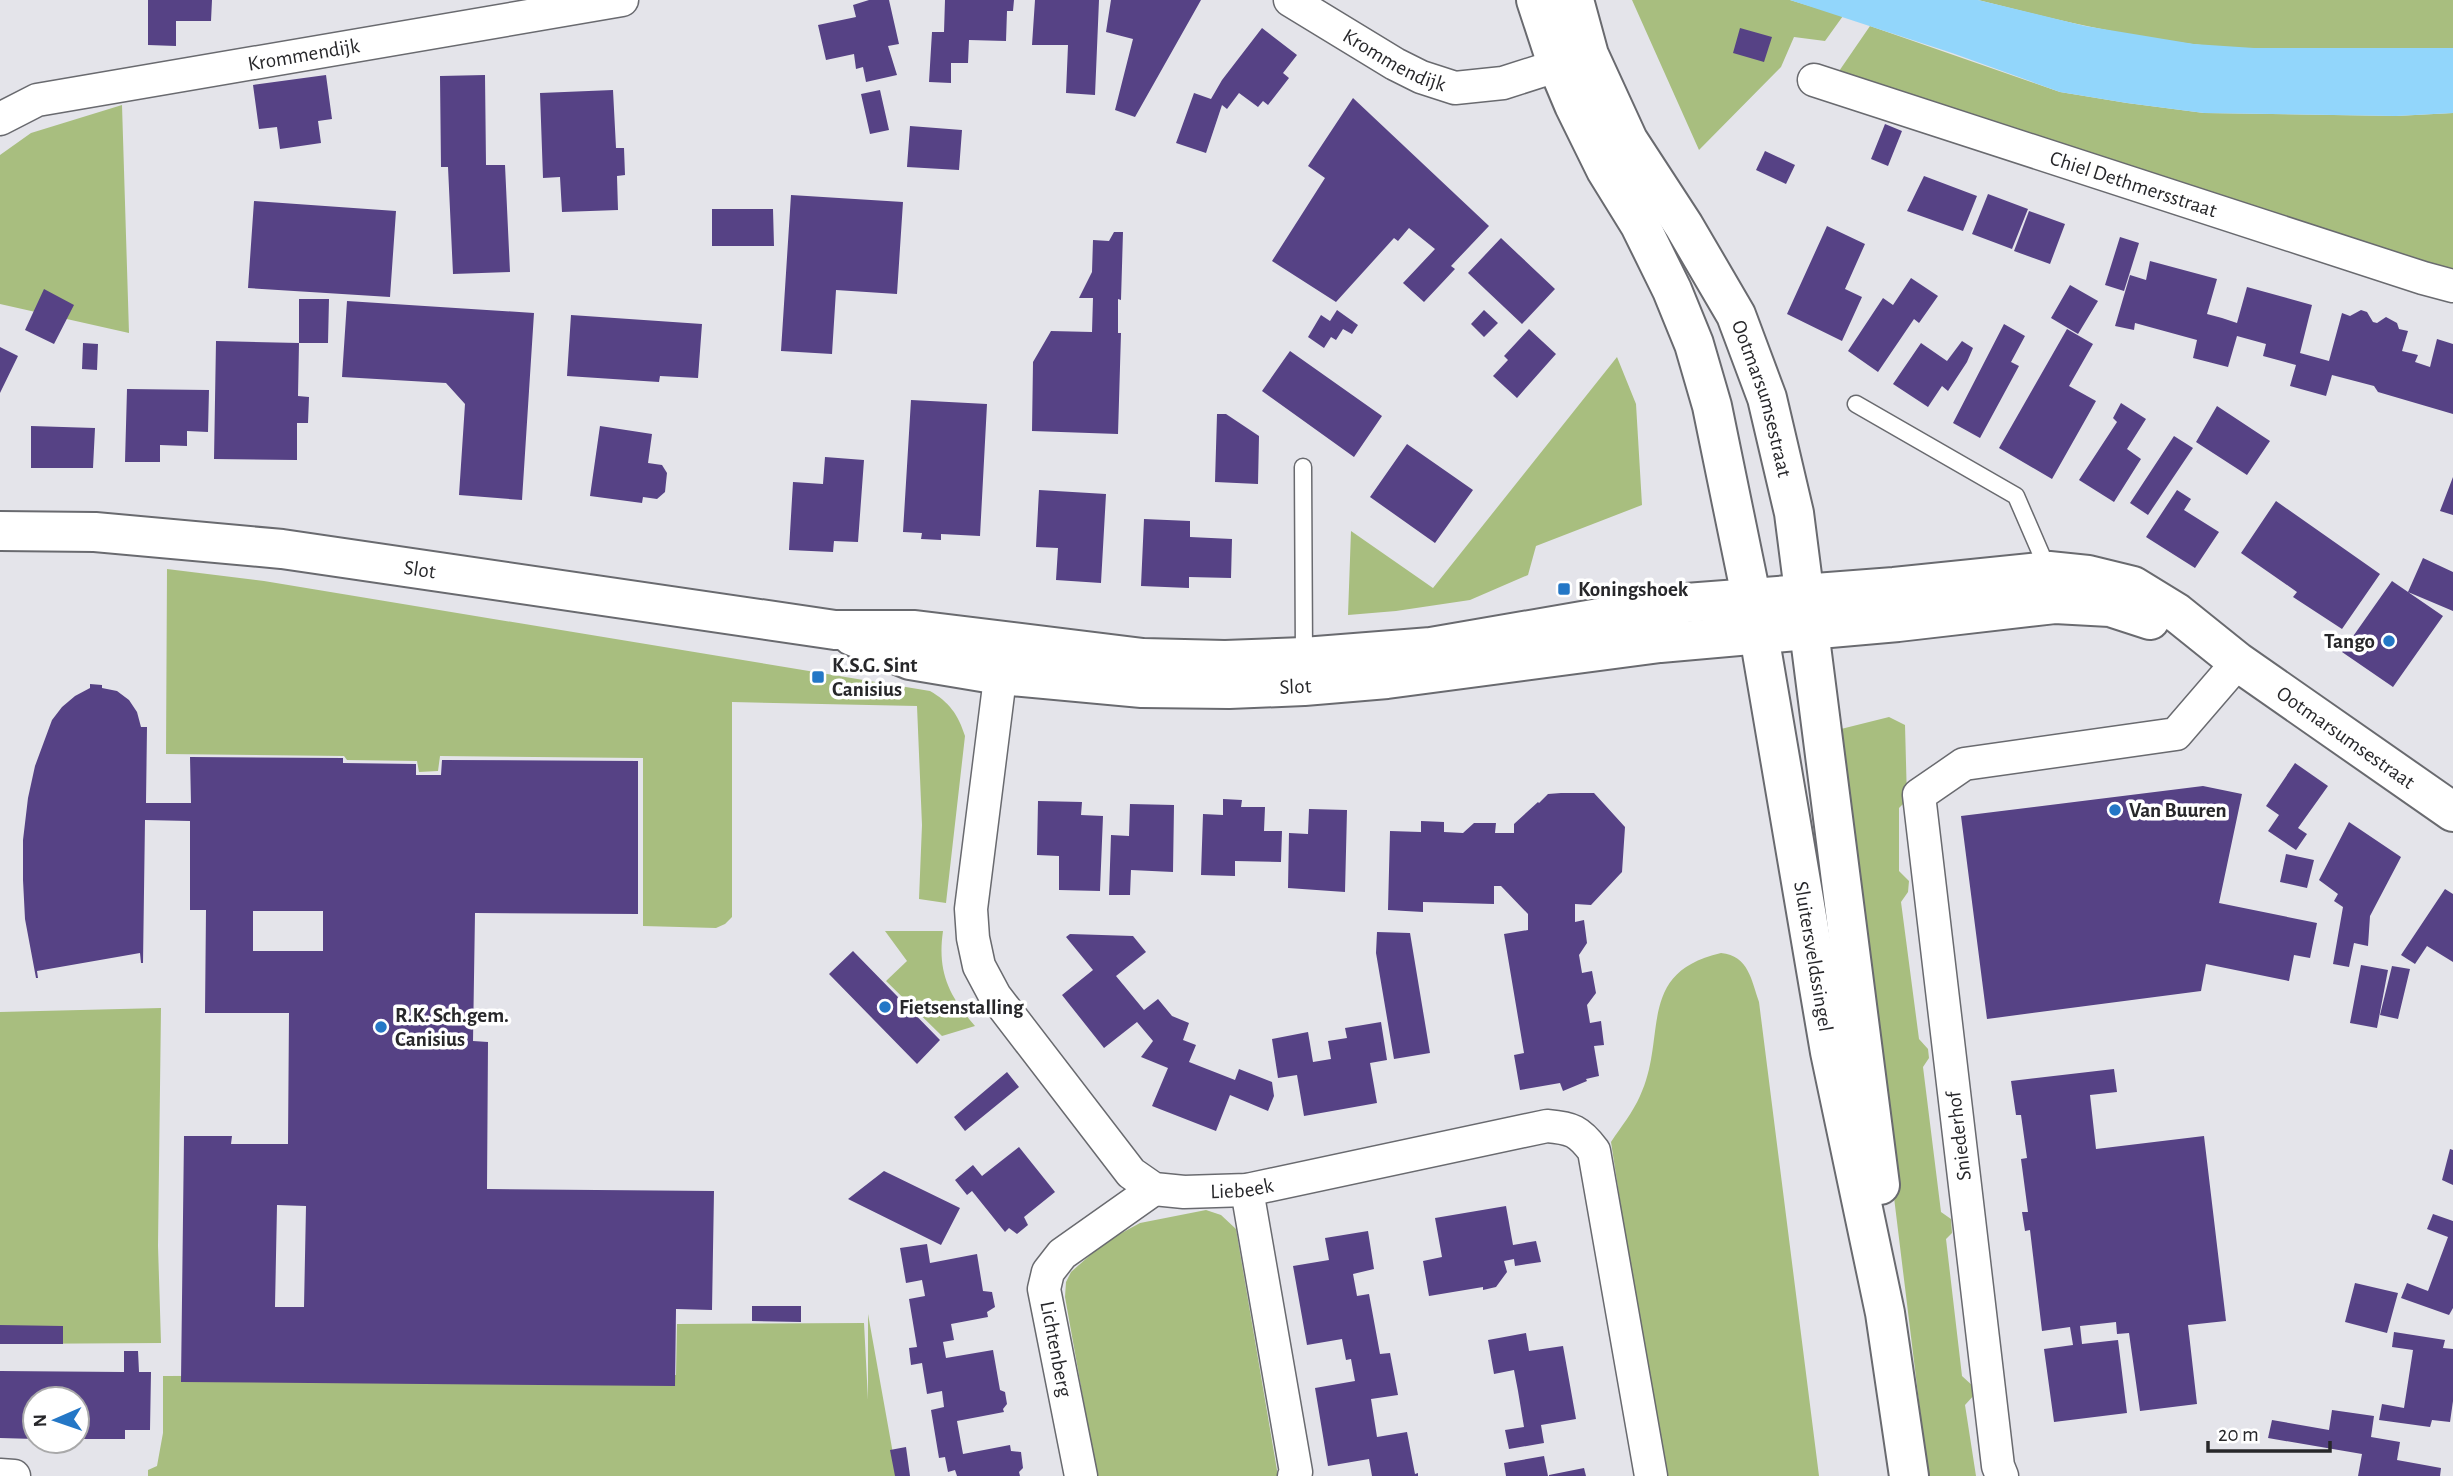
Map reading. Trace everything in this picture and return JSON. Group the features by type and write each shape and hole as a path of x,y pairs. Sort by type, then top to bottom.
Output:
{"street":[{"name":"Krommendijk","path":"1290,0 1395,64 1455,88 1503,83 1573,61"},
{"name":"Ootmarsumsestraat","path":"1536,0 1573,61 1684,226 1736,315 1767,398 1794,513 1807,612 2052,587 2088,575 2133,586 2177,613 2238,662 2453,812"},
{"name":"Ootmarsumsestraat","path":"1574,0 1573,61 1606,170 1640,225 1672,290 1694,344 1712,406 1752,598"},
{"name":"Krommendijk","path":"0,119 37,100 614,1"},
{"name":"Chiel Dethmersstraat","path":"1814,80 2453,286"},
{"name":"Slot","path":"0,531 95,532 282,550 835,630 915,630 1002,658 1225,660 1304,672 1387,679 1660,643 1759,635 1807,612"},
{"name":"Slot","path":"1304,672 1686,603 1752,598 1807,612"},
{"name":"Sluitersveldssingel","path":"1752,598 1830,1052 1885,1313 1909,1476"},
{"name":"Sluitersveldssingel","path":"1807,612 1880,1177 1885,1313"},
{"path":"1002,658 971,909 979,966 995,996 1132,1173 1154,1189"},
{"name":"Sniederhof","path":"2002,1476 1998,1465 1919,794 1964,764 2176,733 2238,662"},
{"name":"Liebeek","path":"1154,1189 1184,1192 1247,1190 1547,1126 1566,1127 1583,1136 1594,1151 1651,1476"},
{"name":"Lichtenberg","path":"1082,1476 1044,1289 1048,1272 1062,1254 1154,1189"},
{"path":"1247,1190 1294,1476"},
{"path":"0,1475 14,1476"}],"lane":[{"path":"1856,404 2016,496 2052,587"},
{"path":"1303,467 1304,672"}],"green space":[{"path":"1632,0 1790,0 1843,16 1825,41 1794,37 1781,67 1699,150"},
{"path":"1978,0 2453,0 2453,48 2289,50 2192,44 2111,31"},
{"path":"1870,26 2060,92 2127,103 2204,113 2396,116 2453,113 2453,278 1835,77"},
{"path":"122,105 129,333 0,304 0,155 31,133"},
{"path":"1617,357 1636,404 1642,505 1536,546 1528,575 1470,600 1348,615 1351,531 1433,588"},
{"path":"167,569 264,581 930,691 952,709 965,736 946,903 919,899 922,825 917,706 732,702 732,917 716,928 643,926 643,758 440,756 438,771 419,772 417,761 347,760 344,756 166,754"},
{"path":"1889,717 1905,725 1907,800 1899,808 1899,871 1909,881 1908,892 1901,902 1919,1039 1928,1049 1929,1058 1923,1067 1941,1212 1951,1219 1952,1233 1946,1239 1962,1376 1974,1387 1975,1394 1965,1405 1976,1476 1928,1476 1837,730"},
{"path":"885,931 943,931 942,959 947,983 958,1004 975,1026 942,1036 886,981 907,961"},
{"path":"1721,953 1738,959 1748,970 1759,1002 1819,1476 1662,1476 1611,1142 1640,1096 1648,1073 1665,991 1676,975 1694,962"},
{"path":"161,1008 158,1246 161,1343 0,1344 0,1012"},
{"path":"1206,1210 1221,1215 1236,1229 1278,1476 1097,1476 1065,1297 1066,1282 1071,1272 1105,1242 1140,1223"},
{"path":"868,1314 897,1476 148,1476 148,1470 157,1466 163,1433 163,1376 676,1375 677,1324 864,1323 868,1400"}],"water":[{"path":"1790,0 1978,0 2085,26 2194,44 2254,48 2453,48 2453,113 2396,116 2204,113 2060,92"}],"building":[{"path":"148,0 212,0 211,21 176,21 176,46 148,45"},
{"path":"869,0 889,0 899,44 888,46 897,75 866,82 863,67 856,69 854,54 826,60 818,25 856,17 853,5"},
{"path":"945,0 1014,0 1013,11 1007,11 1006,41 969,40 968,63 951,63 951,83 929,82 932,32 944,32"},
{"path":"1035,0 1099,0 1095,95 1066,93 1068,45 1032,45"},
{"path":"1111,0 1201,0 1135,117 1115,110 1133,39 1106,32"},
{"path":"1262,28 1297,55 1283,73 1289,78 1268,105 1263,101 1258,107 1239,93 1227,109 1222,105 1206,153 1176,143 1194,93 1211,99 1222,80"},
{"path":"1740,28 1772,37 1764,62 1733,53"},
{"path":"326,75 332,119 318,121 321,143 280,149 277,127 259,129 253,85"},
{"path":"485,75 486,165 505,165 510,272 453,274 448,167 441,167 440,76"},
{"path":"613,90 616,148 624,148 625,175 617,176 618,210 562,212 560,177 543,178 540,93"},
{"path":"880,90 889,130 870,134 861,94"},
{"path":"1353,98 1489,226 1451,266 1455,269 1424,302 1403,283 1435,249 1409,228 1398,241 1394,238 1336,302 1272,261 1325,178 1308,166"},
{"path":"1885,124 1902,131 1888,166 1871,159"},
{"path":"910,126 962,130 959,170 907,167"},
{"path":"1765,151 1795,165 1786,184 1756,170"},
{"path":"1924,176 1977,196 1963,231 1907,211"},
{"path":"1988,194 2028,209 2012,249 1972,234"},
{"path":"791,195 903,202 897,294 836,290 832,354 781,351"},
{"path":"254,201 396,211 390,297 248,288"},
{"path":"712,209 773,209 774,246 712,246"},
{"path":"2029,211 2065,224 2050,264 2014,251"},
{"path":"1827,226 1865,244 1845,289 1862,297 1842,341 1787,314"},
{"path":"1114,232 1123,232 1121,300 1118,299 1118,333 1121,333 1118,434 1032,431 1033,362 1051,331 1092,332 1093,298 1079,298 1092,272 1093,240 1109,241"},
{"path":"2120,237 2139,243 2124,291 2105,285"},
{"path":"1501,238 1555,289 1522,324 1468,273"},
{"path":"2150,261 2217,279 2207,314 2237,323 2247,287 2312,305 2300,353 2329,361 2342,313 2350,316 2361,310 2367,312 2373,322 2377,323 2386,317 2397,323 2399,329 2408,331 2402,351 2418,355 2415,362 2430,367 2437,339 2453,344 2453,414 2378,392 2374,386 2332,375 2326,396 2290,386 2296,365 2263,356 2266,344 2237,336 2228,367 2193,358 2197,340 2135,323 2134,330 2115,326 2130,275 2146,280"},
{"path":"1911,278 1938,296 1919,323 1914,319 1878,372 1848,351 1883,298 1893,305"},
{"path":"2070,285 2098,301 2078,334 2051,318"},
{"path":"44,289 74,305 54,344 25,330"},
{"path":"299,299 329,299 328,343 299,343"},
{"path":"347,301 534,313 522,500 459,495 465,404 446,383 342,377"},
{"path":"1337,310 1358,325 1352,334 1343,329 1336,340 1331,337 1324,348 1308,337 1321,315 1330,321"},
{"path":"1484,310 1498,323 1484,337 1471,324"},
{"path":"571,315 702,324 698,378 660,376 659,382 567,376"},
{"path":"2004,324 2025,336 2011,362 2019,366 1980,438 1953,423"},
{"path":"1529,329 1556,354 1517,398 1493,376 1508,360 1504,356"},
{"path":"2067,329 2093,344 2069,386 2096,401 2052,479 1999,448"},
{"path":"216,341 299,343 298,396 309,397 308,423 297,423 297,460 214,459"},
{"path":"1962,341 1973,348 1967,362 1948,391 1942,386 1928,407 1893,384 1921,343 1947,361"},
{"path":"83,343 98,344 97,370 82,369"},
{"path":"0,347 18,356 0,393"},
{"path":"1290,351 1382,416 1354,457 1262,391"},
{"path":"127,389 209,390 208,432 187,431 187,446 160,445 160,462 125,462"},
{"path":"911,400 987,404 980,536 941,534 941,540 921,539 922,533 903,532"},
{"path":"2121,403 2146,419 2127,449 2141,459 2114,502 2079,480 2117,422 2113,418"},
{"path":"2217,406 2270,441 2247,475 2196,442"},
{"path":"1217,414 1226,414 1259,436 1258,484 1215,482"},
{"path":"31,426 95,428 93,468 31,468"},
{"path":"600,426 652,434 648,463 662,465 667,473 665,492 657,499 643,497 642,503 590,496"},
{"path":"2174,436 2193,448 2148,515 2130,503"},
{"path":"1407,444 1473,490 1435,543 1370,497"},
{"path":"825,457 864,460 858,542 834,541 833,552 789,550 793,482 823,484"},
{"path":"2453,477 2453,515 2440,511"},
{"path":"1039,490 1106,494 1101,583 1056,580 1058,548 1036,547"},
{"path":"2177,490 2191,499 2184,510 2219,532 2195,568 2146,537"},
{"path":"2276,501 2380,574 2342,629 2293,597 2297,592 2241,553"},
{"path":"1144,519 1190,521 1190,537 1232,539 1231,578 1189,577 1189,588 1141,586"},
{"path":"2423,558 2453,572 2453,611 2408,592"},
{"path":"2392,581 2443,616 2393,687 2342,652"},
{"name":"R.K. Sch.gem. Canisius","path":"90,684 102,685 102,688 117,691 129,700 137,712 141,727 147,727 146,803 191,803 190,757 343,758 343,763 416,764 416,775 441,775 442,760 638,761 638,914 475,913 473,1041 488,1042 487,1189 714,1191 712,1310 676,1309 675,1386 181,1382 184,1136 232,1136 231,1144 288,1144 289,1013 205,1013 206,910 190,910 190,821 145,820 143,963 140,953 37,971 36,978 25,919 23,880 23,840 28,798 35,766 52,720 75,696 90,688","holes":["253,911 323,911 323,951 253,951","277,1205 306,1206 304,1307 275,1307"]},
{"path":"2295,763 2328,786 2298,828 2307,834 2296,850 2268,831 2279,815 2266,806"},
{"path":"2203,786 2242,794 2219,903 2317,923 2310,958 2294,955 2289,981 2206,964 2201,991 1987,1019 1961,816"},
{"path":"1594,793 1625,827 1622,872 1591,905 1575,904 1575,922 1584,920 1587,943 1579,955 1582,973 1592,971 1596,993 1587,1005 1590,1023 1601,1021 1604,1045 1594,1046 1599,1076 1586,1079 1587,1081 1563,1091 1560,1083 1520,1090 1514,1055 1524,1053 1504,934 1528,930 1528,914 1501,886 1494,886 1494,904 1423,902 1423,912 1388,910 1390,831 1421,832 1421,821 1444,822 1444,832 1463,833 1474,823 1496,823 1495,833 1514,833 1514,824 1538,802 1548,794"},
{"path":"1223,799 1242,800 1241,807 1265,807 1264,831 1282,831 1281,862 1235,861 1235,876 1201,875 1203,814 1223,815"},
{"path":"1038,801 1082,802 1081,815 1103,816 1100,891 1059,890 1059,856 1037,855"},
{"path":"1130,804 1174,805 1173,872 1131,870 1130,895 1109,895 1111,835 1129,836"},
{"path":"1309,809 1347,810 1345,892 1288,888 1289,833 1308,834"},
{"path":"2349,822 2401,857 2370,916 2368,946 2354,943 2349,967 2333,964 2343,907 2334,901 2338,894 2319,880"},
{"path":"2286,854 2314,860 2307,888 2280,882"},
{"path":"2445,889 2453,894 2453,962 2427,946 2415,964 2401,955"},
{"path":"1377,932 1410,933 1430,1053 1394,1059 1376,953"},
{"path":"1070,934 1133,936 1146,952 1116,976 1144,1010 1158,999 1172,1016 1189,1023 1183,1040 1196,1045 1189,1062 1235,1080 1239,1069 1272,1082 1274,1096 1268,1111 1230,1095 1216,1131 1152,1106 1168,1068 1141,1057 1153,1041 1137,1022 1104,1048 1062,995 1093,970 1066,937"},
{"name":"Fietsenstalling","path":"853,951 940,1040 917,1064 829,974"},
{"path":"2361,965 2388,970 2377,1028 2350,1023"},
{"path":"2392,966 2410,969 2398,1019 2380,1015"},
{"path":"1381,1022 1387,1060 1370,1063 1377,1103 1304,1116 1297,1075 1278,1078 1272,1039 1308,1032 1313,1062 1331,1059 1328,1041 1347,1038 1345,1028"},
{"path":"2114,1069 2117,1092 2090,1095 2096,1149 2204,1136 2226,1321 2188,1325 2197,1404 2140,1411 2129,1333 2117,1334 2116,1322 2080,1326 2082,1344 2118,1340 2127,1413 2054,1422 2044,1349 2073,1345 2070,1327 2042,1331 2030,1230 2025,1231 2022,1212 2028,1212 2021,1159 2027,1158 2021,1115 2016,1115 2011,1081"},
{"path":"1007,1072 1019,1087 965,1131 954,1117"},
{"path":"1019,1147 1055,1192 1024,1217 1028,1225 1017,1234 1009,1228 1005,1232 972,1191 967,1195 955,1180 973,1165 982,1176"},
{"path":"2450,1149 2453,1150 2453,1185 2442,1180"},
{"path":"884,1171 960,1208 941,1245 848,1199"},
{"path":"1506,1206 1513,1245 1536,1241 1541,1262 1515,1266 1514,1259 1504,1261 1507,1272 1496,1287 1429,1296 1423,1261 1442,1257 1435,1218"},
{"path":"2433,1214 2453,1221 2453,1308 2449,1315 2401,1298 2407,1283 2428,1291 2448,1237 2427,1229"},
{"path":"1368,1231 1374,1269 1353,1274 1357,1296 1369,1294 1380,1354 1390,1353 1398,1395 1371,1399 1377,1437 1407,1432 1415,1474 1418,1473 1418,1476 1372,1476 1369,1459 1328,1466 1315,1388 1355,1381 1351,1359 1346,1360 1342,1339 1307,1345 1293,1266 1329,1260 1325,1238"},
{"path":"927,1244 930,1263 977,1254 983,1291 992,1292 995,1307 987,1312 988,1317 951,1324 954,1340 943,1342 946,1358 993,1350 1000,1390 1005,1392 1007,1404 1004,1412 957,1421 963,1454 1010,1445 1011,1451 1021,1452 1023,1468 1019,1472 1020,1476 957,1476 955,1470 948,1472 945,1457 939,1458 931,1410 944,1407 942,1391 927,1394 922,1363 911,1365 909,1348 917,1347 909,1299 925,1296 922,1280 906,1283 900,1248"},
{"path":"2355,1283 2398,1293 2387,1333 2345,1322"},
{"path":"752,1306 801,1306 801,1322 752,1321"},
{"path":"0,1325 63,1326 63,1344 0,1344"},
{"path":"2394,1332 2445,1340 2443,1348 2453,1349 2453,1401 2450,1422 2432,1420 2430,1427 2379,1420 2382,1404 2404,1408 2413,1350 2392,1347"},
{"path":"1526,1333 1529,1351 1563,1346 1576,1419 1541,1425 1544,1443 1509,1449 1505,1430 1524,1427 1514,1370 1494,1374 1488,1340"},
{"path":"124,1351 138,1351 139,1372 151,1372 150,1430 125,1430 125,1439 91,1439 91,1385 21,1385 21,1439 0,1438 0,1371 124,1372"},
{"path":"2332,1410 2374,1416 2371,1437 2400,1442 2397,1460 2441,1468 2440,1476 2358,1476 2362,1454 2268,1438 2272,1420 2329,1430"},
{"path":"906,1447 910,1476 895,1476 890,1450"},
{"path":"1544,1456 1548,1476 1506,1476 1504,1463"},
{"path":"1584,1468 1586,1476 1549,1476 1549,1475"}],"place":[{"name":"Koningshoek","path":"1564,589"},
{"name":"Tango","path":"2389,641"},
{"name":"K.S.G. Sint Canisius","path":"818,677"},
{"name":"Van Buuren","path":"2115,810"},
{"name":"Fietsenstalling","path":"885,1007"},
{"name":"R.K. Sch.gem. Canisius","path":"381,1027"}]}
